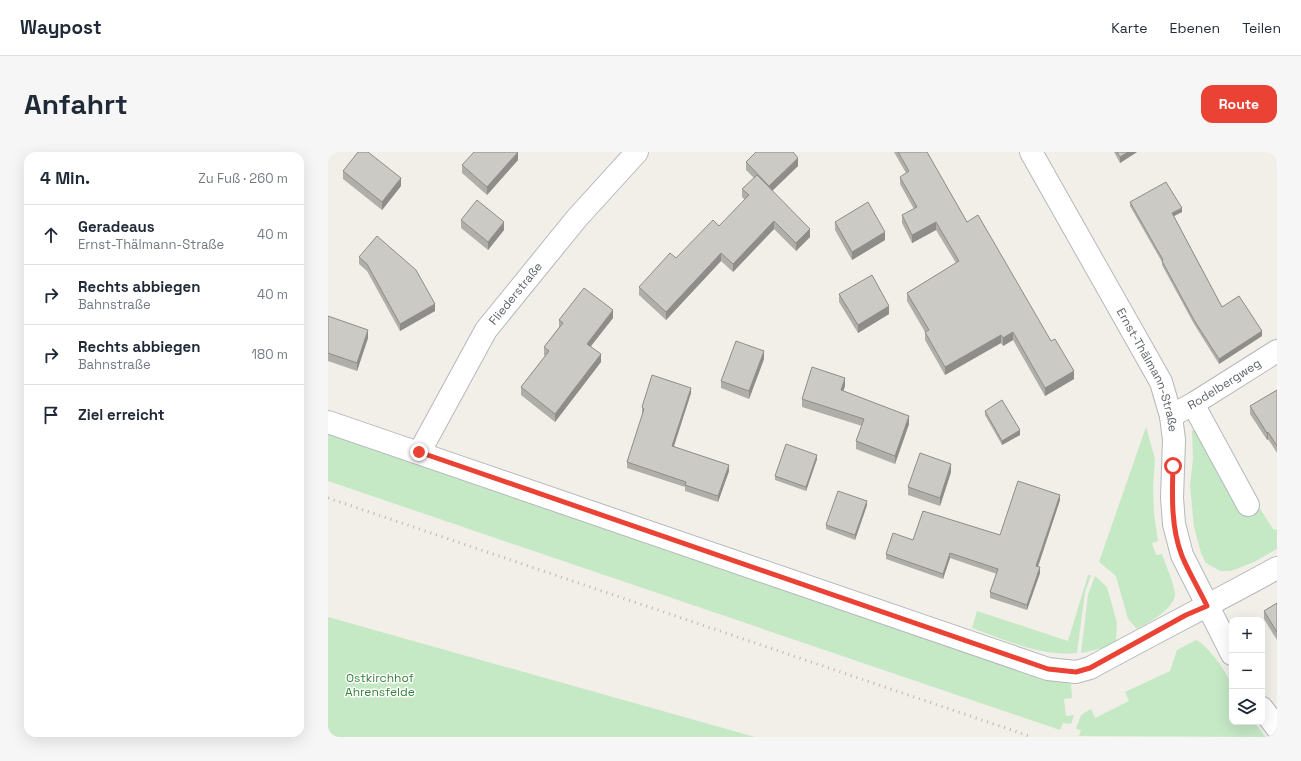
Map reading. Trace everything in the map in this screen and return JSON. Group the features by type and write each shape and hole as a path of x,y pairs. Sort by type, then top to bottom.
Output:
{"street":[{"name":"Fliederstraße","path":"419,452 486,330 577,218 637,152"},
{"name":"Ernst-Thälmann-Straße","path":"1031,152 1161,382 1171,416 1174,440 1172,498 1174,524 1182,555 1231,653"},
{"name":"Rodelbergweg","path":"1171,416 1193,404 1277,351"},
{"path":"1193,404 1248,505"},
{"path":"328,422 1048,669 1076,672 1090,668 1186,615 1207,606 1277,568"},
{"path":"1265,712 1277,728"}],"green space":[{"path":"1146,427 1155,459 1153,486 1154,514 1158,541 1152,543 1156,555 1162,554 1175,593 1174,599 1166,609 1154,619 1137,629 1128,619 1116,576 1099,562"},
{"path":"1197,429 1252,496 1273,529 1277,530 1277,549 1254,562 1231,571 1220,571 1206,563 1201,553 1194,527 1190,485 1193,459 1192,431"},
{"path":"328,433 1071,684 1072,698 1064,699 1066,716 1074,715 1071,724 1063,723 1060,730 328,481"},
{"path":"1088,575 1091,575 1085,592 1077,653 1064,654 1037,650 972,628 977,611 1068,641"},
{"path":"1095,576 1107,587 1117,623 1116,641 1103,648 1081,653 1088,595"},
{"name":"Ostkirchhof Ahrensfelde","path":"328,617 755,737 328,737"},
{"path":"1196,640 1206,647 1223,668 1229,680 1229,725 1256,725 1266,737 1079,736 1081,730 1076,729 1081,715 1091,709 1095,718 1129,701 1125,692 1170,671 1177,650"}],"building":[{"path":"358,152 368,152 401,178 382,202 343,171"},
{"path":"474,152 518,152 487,187 462,165"},
{"path":"756,152 793,152 798,158 769,186 746,162"},
{"path":"898,152 927,152 967,222 978,215 1051,341 1055,339 1074,371 1045,388 1013,332 1003,338 1001,335 945,367 925,332 929,330 907,293 959,261 936,222 912,235 902,215 917,207 900,177 909,171"},
{"path":"1117,152 1128,152 1120,157"},
{"path":"757,175 810,229 796,243 774,221 733,264 721,253 666,312 639,287 670,253 676,258 713,220 719,226 749,195 742,189"},
{"path":"1166,182 1182,208 1172,213 1222,307 1239,296 1262,331 1219,359 1194,320 1162,261 1163,260 1130,202"},
{"path":"477,200 504,222 488,242 461,220"},
{"path":"868,202 885,232 852,252 835,222"},
{"path":"377,236 416,270 435,304 400,324 367,264 359,257"},
{"path":"872,275 889,306 858,325 839,294"},
{"path":"584,288 613,310 587,344 601,354 555,414 521,387 549,351 544,347 563,323 559,320"},
{"path":"328,316 368,330 357,363 328,353"},
{"path":"736,341 764,351 749,391 721,381"},
{"path":"812,367 845,378 841,390 909,416 895,456 856,441 864,419 802,399"},
{"path":"652,375 691,388 672,446 729,465 718,496 685,485 686,482 627,462 644,409 642,407"},
{"path":"1277,390 1277,446 1250,406"},
{"path":"1002,400 1020,430 1002,441 985,411"},
{"path":"786,444 817,455 806,487 775,476"},
{"path":"920,453 951,464 940,498 908,487"},
{"path":"1018,481 1060,495 1036,566 1040,567 1027,605 990,592 998,569 950,553 943,574 886,554 893,533 913,540 923,511 1000,535"},
{"path":"838,491 867,501 855,535 826,525"},
{"path":"1277,603 1277,632 1264,611"}],"railway":[{"path":"328,498 1032,737"}],"route":[{"path":"419,452 1048,669 1076,672 1090,668 1186,615 1207,606 1182,555 1174,524 1172,498 1173,466"}]}
